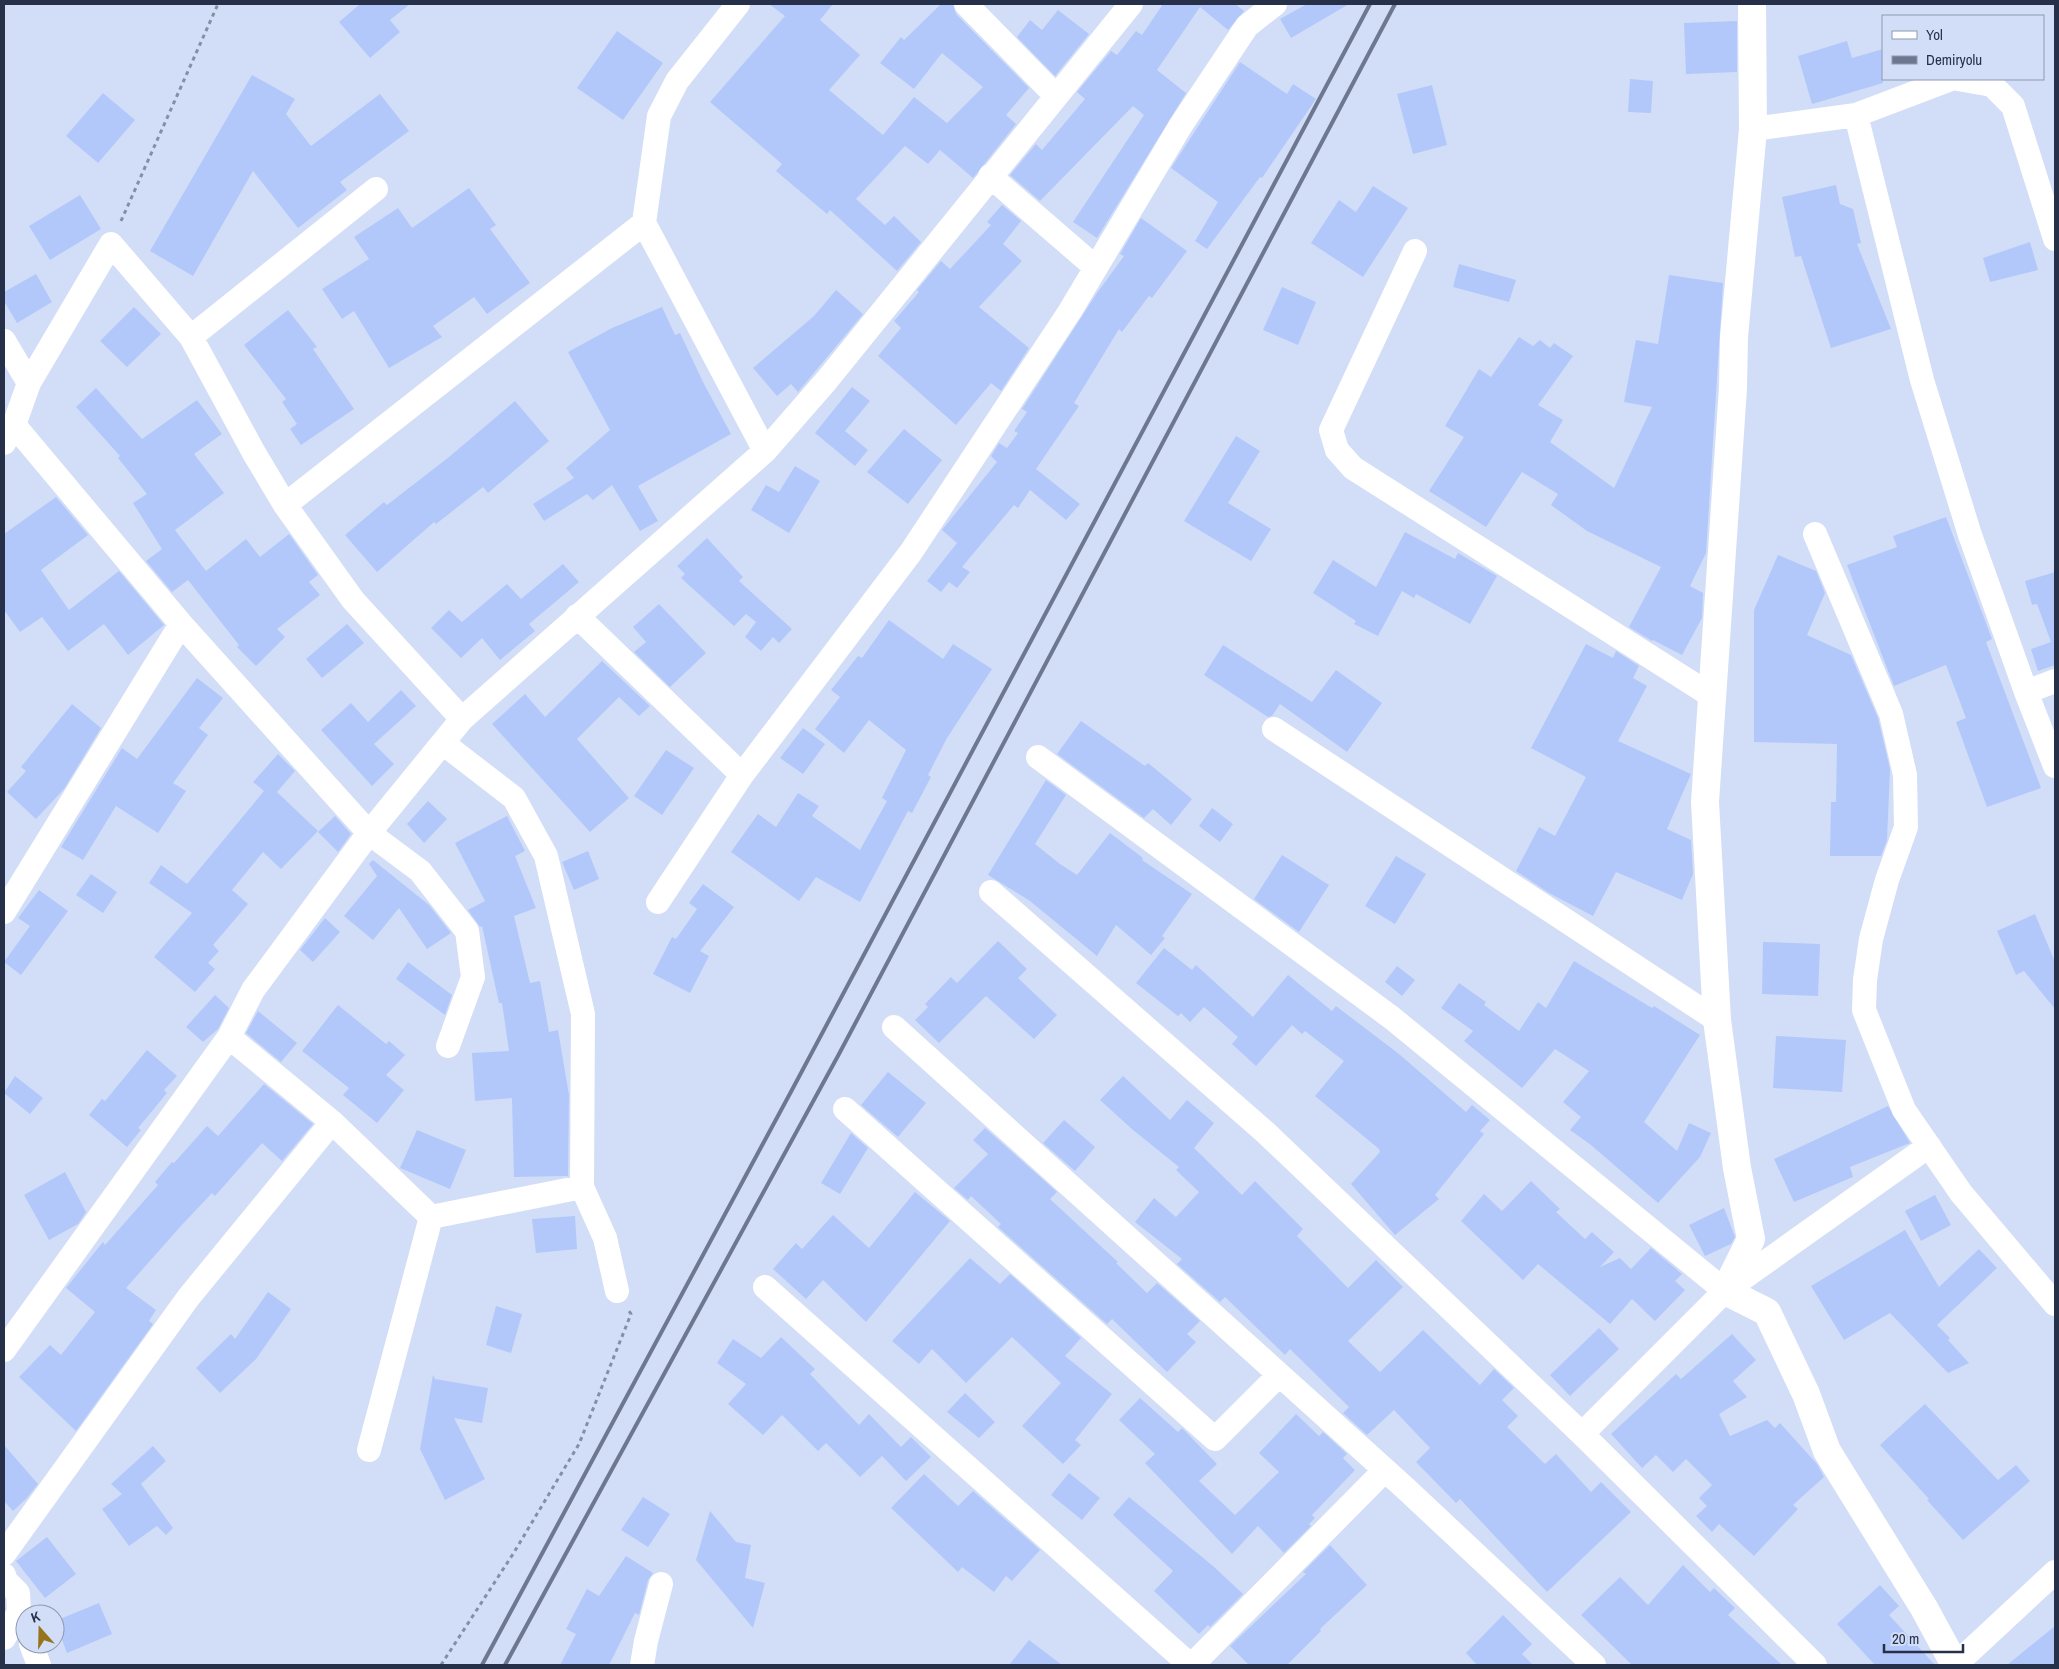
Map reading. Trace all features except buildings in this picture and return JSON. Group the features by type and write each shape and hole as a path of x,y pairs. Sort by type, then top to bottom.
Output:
{"street":[{"path":"738,4 677,81 659,116 644,223 765,451"},
{"path":"966,4 1055,95"},
{"path":"4,1350 230,1037 253,990 369,833 444,744 462,719 765,451 827,380 1055,95 1131,4"},
{"path":"658,902 742,775 911,552 1070,311 1181,125 1247,26 1275,4"},
{"path":"1725,1291 1751,1239 1736,1168 1717,1020 1705,802 1733,388 1734,337 1753,129 1752,4"},
{"path":"1753,129 1856,115 1947,80"},
{"path":"1964,80 1992,85 2013,106 2055,239"},
{"path":"1856,115 1922,380 1970,535 2026,692 2055,766"},
{"path":"990,176 1095,267"},
{"path":"191,337 376,189"},
{"path":"285,505 644,223"},
{"path":"448,1046 473,977 467,931 420,870 369,833 9,434 29,383 111,244 191,337 254,453 285,505 353,600 462,719"},
{"path":"1415,251 1332,430 1337,450 1354,468 1712,696"},
{"path":"4,341 29,383"},
{"path":"1815,534 1891,714 1905,775 1906,827 1887,880 1871,939 1865,980 1864,1010 1904,1110 1961,1193 2055,1304"},
{"path":"577,616 742,775"},
{"path":"4,912 180,624"},
{"path":"2026,692 2055,681"},
{"path":"1274,729 1717,1020"},
{"path":"444,744 514,798 546,856 583,1014 582,1187 605,1238 618,1291"},
{"path":"1038,757 1392,1018 1725,1291 1767,1312 1806,1394 1827,1451 1924,1608 1955,1665 2055,1572"},
{"path":"991,892 1265,1132 1582,1434 1815,1665"},
{"path":"894,1027 1385,1470 1594,1665"},
{"path":"230,1037 332,1122 431,1217"},
{"path":"845,1109 1215,1438 1279,1375"},
{"path":"4,1554 188,1298 332,1122"},
{"path":"1582,1434 1725,1291 1929,1146"},
{"path":"431,1217 582,1187"},
{"path":"369,1450 431,1217"},
{"path":"765,1287 1197,1663 1385,1470"},
{"path":"4,1575 6,1581 18,1593 20,1604"},
{"path":"642,1665 661,1584"},
{"path":"4,1638 15,1628"}],"path":[{"path":"111,244 218,4"},
{"path":"441,1665 513,1554 579,1444 631,1314 618,1291"}],"railway":[{"path":"482,1665 793,1088 1370,4"},
{"path":"505,1665 839,1054 1395,4"}]}
